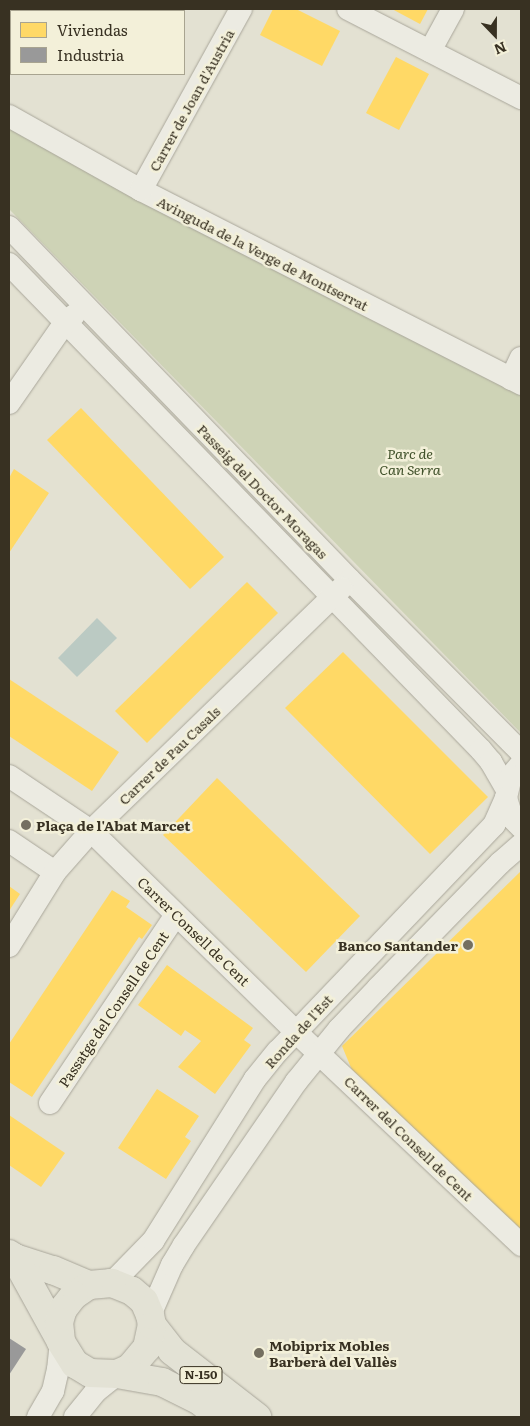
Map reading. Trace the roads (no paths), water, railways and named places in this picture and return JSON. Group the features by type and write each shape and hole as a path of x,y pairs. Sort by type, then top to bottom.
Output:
{"main road":[{"name":"N-150","path":"12,1256 53,1270 132,1291 144,1301 151,1320 172,1351 257,1417"},
{"name":"N-150","path":"12,1256 69,1358 82,1369 99,1375 117,1374 162,1382 200,1401 218,1417"},
{"path":"61,1341 60,1322 63,1309 74,1295 101,1284"},
{"path":"117,1374 130,1368 141,1358 147,1348 151,1320"}],"street":[{"name":"Carrer de Joan d'Austria","path":"141,190 240,9"},
{"path":"348,9 521,98"},
{"path":"430,51 453,9"},
{"name":"Avinguda de la Verge de Montserrat","path":"9,116 141,190 516,381"},
{"name":"Passeig del Doctor Moragas","path":"9,227 350,580 521,752"},
{"name":"Passeig del Doctor Moragas","path":"9,264 64,324 330,598 481,750 496,768 506,793 512,818 521,827"},
{"path":"9,403 64,324 84,306"},
{"path":"516,381 521,358"},
{"name":"Carrer de Pau Casals","path":"9,946 55,872 91,831 350,580"},
{"name":"Ronda de l'Est","path":"101,1284 153,1241 256,1079 296,1032 494,825 511,776 521,764"},
{"name":"Carrer Consell de Cent","path":"9,776 91,831 296,1032"},
{"path":"9,841 55,872"},
{"path":"151,1320 184,1244 296,1082 321,1054 339,1029 500,863 521,845"},
{"name":"Passatge del Consell de Cent","path":"50,1103 176,915"},
{"name":"Carrer del Consell de Cent","path":"296,1032 521,1245"},
{"path":"38,1417 53,1391 61,1341"},
{"path":"75,1417 95,1392 117,1374"}],"place":[{"name":"Plaça de l'Abat Marcet","path":"26,825"},
{"name":"Banco Santander","path":"468,945"},
{"name":"Mobiprix Mobles Barberà del Vallès","path":"259,1353"}],"park label":[{"name":"Parc de Can Serra","path":"410,462"}]}
